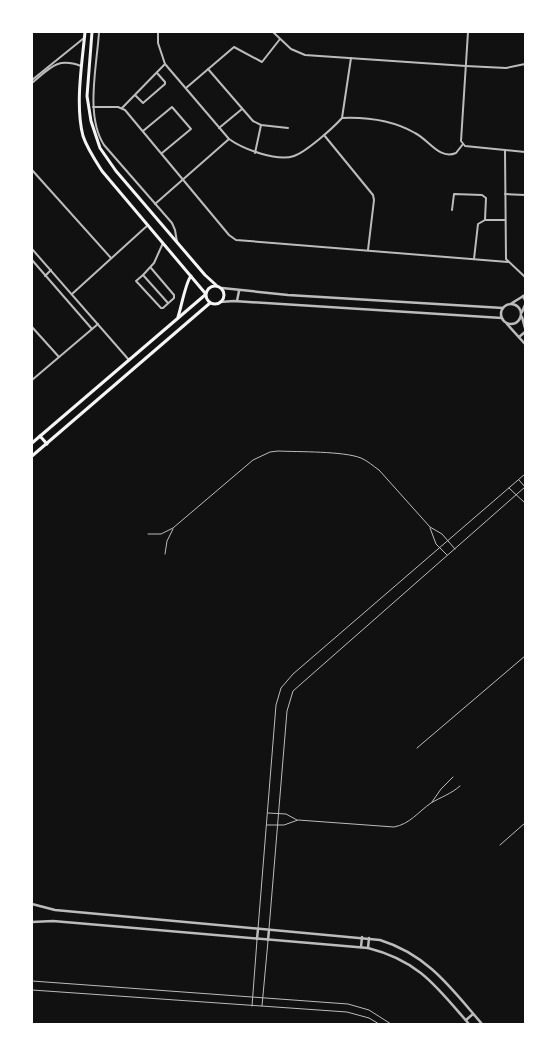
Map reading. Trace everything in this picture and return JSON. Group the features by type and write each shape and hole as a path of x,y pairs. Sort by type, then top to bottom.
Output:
{"main road":[{"path":"85,32 80,112 83,136 89,149 102,171 191,276 205,294 206,300 210,303 216,304 220,302 224,294 222,288 216,285 116,171 107,160 95,134 87,96 92,32"},
{"path":"177,318 185,296 187,281 191,276"},
{"path":"32,443 205,294 209,287 216,285"},
{"path":"32,456 210,303"},
{"path":"190,307 197,315"},
{"path":"40,436 47,444"}],"street":[{"path":"99,32 93,107 94,123 102,142 174,226 178,243"},
{"path":"158,32 158,43 165,64 230,139 239,146 256,153 286,158 294,156 324,135 342,118 351,58"},
{"path":"273,32 291,49 300,54 506,68 525,64"},
{"path":"468,32 461,138 463,144 469,147 525,152"},
{"path":"32,80 84,38"},
{"path":"186,88 236,47 262,62 280,39"},
{"path":"32,83 58,63 69,62 82,67"},
{"path":"122,108 165,64"},
{"path":"208,70 253,121 261,125 288,128"},
{"path":"135,95 143,103 165,84 157,72"},
{"path":"93,107 122,108 235,240 508,262"},
{"path":"143,132 172,107 191,129 162,153"},
{"path":"219,128 242,109"},
{"path":"342,118 367,118 400,126 423,138 439,153 445,156 456,154 463,144"},
{"path":"256,153 261,125"},
{"path":"324,135 372,192 374,200 368,250"},
{"path":"155,204 230,139"},
{"path":"505,151 506,255 508,262 525,277"},
{"path":"32,170 111,258"},
{"path":"452,210 454,194 482,194 486,198 485,220"},
{"path":"505,194 525,195"},
{"path":"474,259 477,226 480,222 485,220 506,220"},
{"path":"72,294 148,226"},
{"path":"151,268 174,295 164,308 161,308 136,280 151,268 163,243"},
{"path":"32,249 129,360"},
{"path":"32,260 92,329"},
{"path":"45,276 51,270"},
{"path":"143,275 168,303"},
{"path":"222,288 239,291 503,308 524,296 525,300"},
{"path":"237,301 239,291"},
{"path":"220,302 237,301 502,318"},
{"path":"510,304 518,306 522,312"},
{"path":"525,305 522,312 525,328"},
{"path":"503,308 502,318 525,344"},
{"path":"507,324 518,322 522,316"},
{"path":"32,380 98,324"},
{"path":"32,327 59,357"},
{"path":"518,337 525,332"},
{"path":"32,904 55,910 369,938 404,949 426,962 444,980 482,1024"},
{"path":"32,922 53,921 368,948 388,954 413,966 435,984 469,1024"},
{"path":"257,939 258,929"},
{"path":"268,940 269,930"},
{"path":"361,948 362,937"},
{"path":"368,948 369,938"},
{"path":"466,1020 473,1014"}],"lane":[{"path":"148,534 161,534 173,528 253,460 270,452 278,451 348,455 360,458 379,470 430,527 448,540 455,549"},
{"path":"258,929 276,705 281,688 293,674 525,474"},
{"path":"269,930 287,711 293,691 298,685 525,487 518,479"},
{"path":"508,488 525,503"},
{"path":"430,527 432,536 439,548 448,555"},
{"path":"165,554 167,541 173,528"},
{"path":"417,748 525,656"},
{"path":"432,803 441,788 453,777"},
{"path":"267,813 279,812 298,820 394,827 405,823 432,803 447,796 460,786"},
{"path":"266,825 277,826 298,820"},
{"path":"500,845 525,823"},
{"path":"252,1006 257,939"},
{"path":"262,1006 268,940"},
{"path":"32,981 359,1006 379,1015 391,1024"},
{"path":"32,990 348,1012 369,1018 379,1024"}]}
